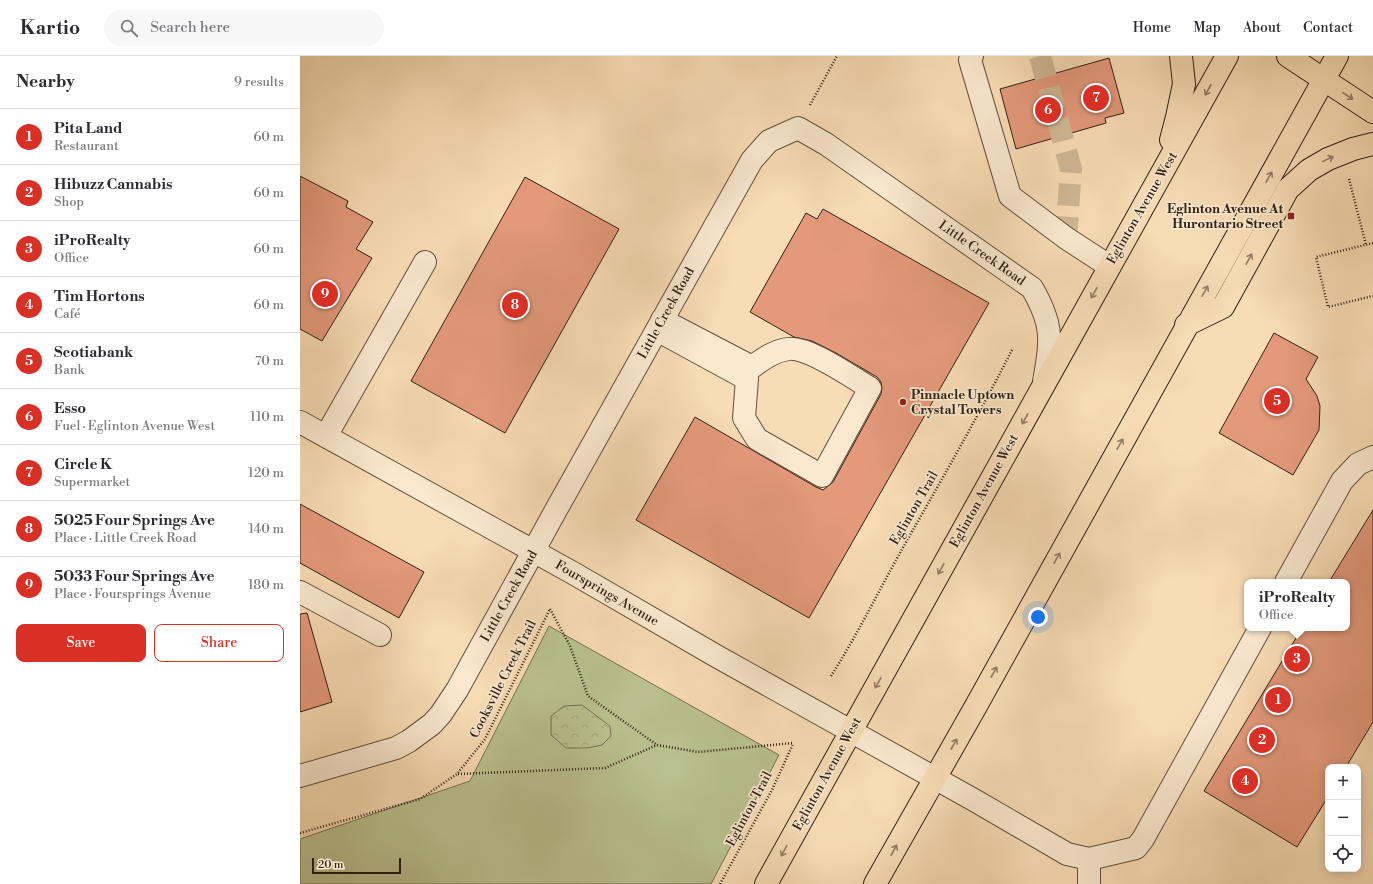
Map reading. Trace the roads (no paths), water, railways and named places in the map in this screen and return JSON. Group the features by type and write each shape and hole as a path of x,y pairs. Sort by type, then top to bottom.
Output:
{"main road":[{"path":"1162,174 1184,84 1181,56"},
{"name":"Eglinton Avenue West","path":"766,884 1227,56"},
{"path":"1288,56 1373,112"},
{"path":"875,884 1337,56"},
{"path":"1186,325 1223,307 1288,189 1309,170 1328,159 1353,149 1373,144"}],"street":[{"path":"972,56 970,60 1010,196 1066,238 1109,266"},
{"name":"Little Creek Road","path":"300,776 396,748 410,741 432,724 441,714 457,690 752,160 769,141 798,128 826,144 1032,288 1042,305 1050,337 1050,350 1044,385"},
{"path":"326,436 425,262"},
{"path":"659,325 752,367 770,354 789,348 806,352 870,388 822,476 757,439 744,418 747,379 659,325"},
{"name":"Foursprings Avenue","path":"300,422 1067,854 1089,859"},
{"path":"1288,579 1342,481 1358,464 1373,457"},
{"path":"300,592 380,634"},
{"path":"1089,884 1089,859 1136,848 1143,839 1258,631"}],"tunnel":[{"path":"1040,56 1071,169 1066,238"}],"place":[{"name":"Circle K","path":"1096,98"},
{"name":"Esso","path":"1048,110"},
{"name":"Eglinton Avenue At Hurontario Street","path":"1291,216"},
{"name":"5033 Four Springs Ave","path":"325,294"},
{"name":"5025 Four Springs Ave","path":"515,305"},
{"name":"Scotiabank","path":"1277,401"},
{"name":"Pinnacle Uptown Crystal Towers","path":"903,402"},
{"name":"iProRealty","path":"1297,659"},
{"name":"Pita Land","path":"1278,700"},
{"name":"Hibuzz Cannabis","path":"1262,740"},
{"name":"Tim Hortons","path":"1245,781"}]}
